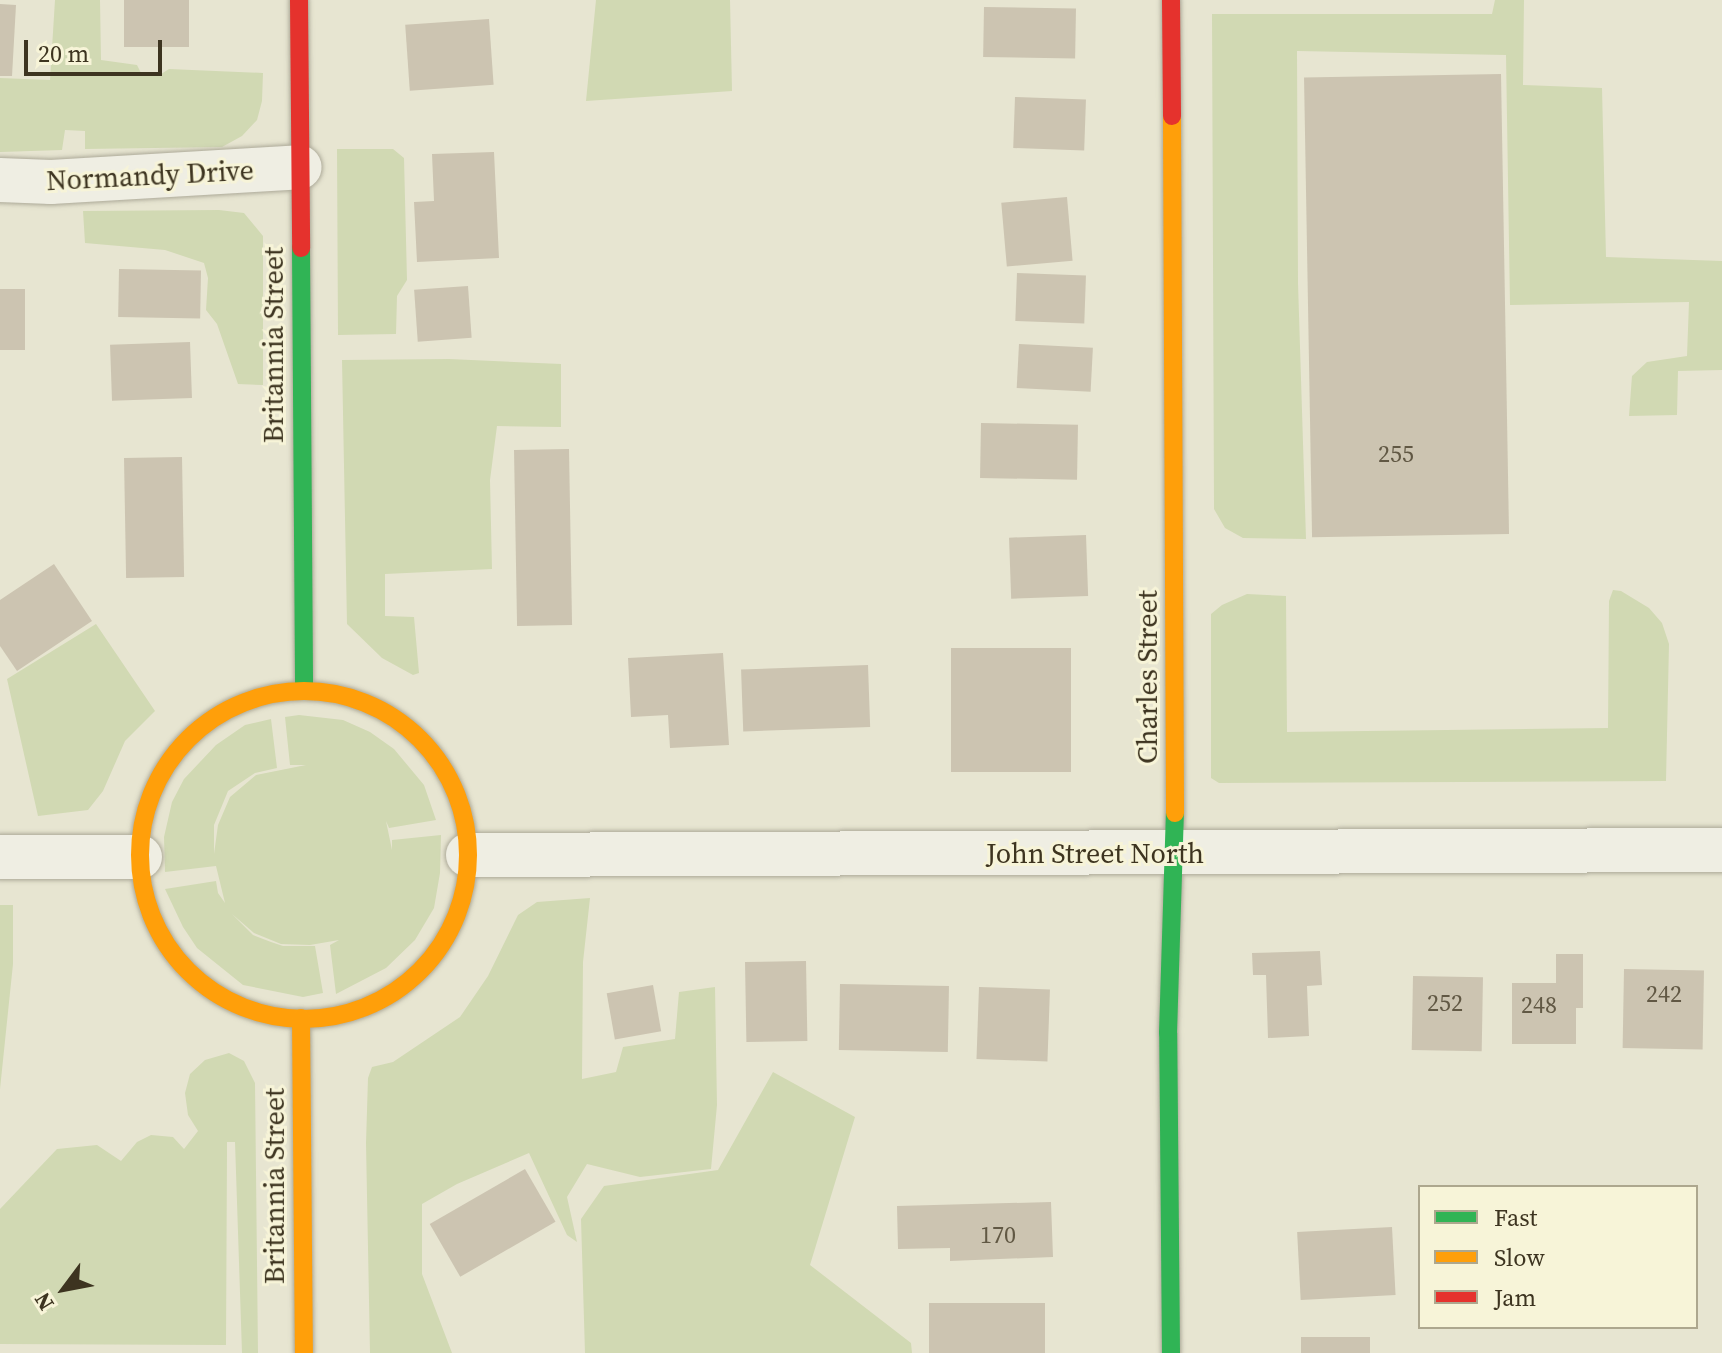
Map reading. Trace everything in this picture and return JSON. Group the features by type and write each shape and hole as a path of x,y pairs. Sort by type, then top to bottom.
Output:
{"street":[{"name":"Britannia Street","path":"299,0 304,690"},
{"name":"Charles Street","path":"1171,0 1176,789 1171,852 1168,1033 1171,1353"},
{"name":"Normandy Drive","path":"0,180 51,182 300,167"},
{"path":"304,690 344,696 382,710 416,734 442,765 460,802 468,855 465,891 448,937 418,976 377,1004 330,1018 301,1018 253,1011 226,1000 181,963 156,925 142,882 140,857 150,797 169,762 194,733 227,710 264,696 304,690"},
{"name":"John Street North","path":"468,855 1722,850"},
{"path":"0,857 140,857"},
{"name":"Britannia Street","path":"301,1018 304,1353"}],"green space":[{"path":"55,0 100,0 101,60 137,65 141,73 158,76 169,69 263,73 262,101 257,120 242,136 222,147 85,149 85,131 65,130 62,150 0,152 0,78 50,80"},
{"path":"596,0 730,0 732,91 586,101"},
{"path":"1495,0 1524,0 1523,85 1602,88 1606,257 1722,261 1722,370 1678,371 1677,415 1629,416 1632,376 1647,362 1687,356 1689,302 1510,305 1506,55 1297,51 1298,283 1306,539 1243,538 1225,528 1214,509 1212,14 1492,14"},
{"path":"337,149 393,149 404,158 407,280 397,296 396,334 338,335"},
{"path":"219,210 244,213 263,236 263,385 238,384 217,324 206,310 208,278 204,263 165,250 85,243 83,211"},
{"path":"449,359 561,364 561,427 497,426 490,480 492,569 385,574 385,616 414,617 419,673 413,675 382,658 347,624 342,360"},
{"path":"1613,590 1621,591 1649,608 1662,623 1669,644 1666,781 1219,783 1211,778 1211,614 1222,605 1247,594 1286,596 1287,732 1608,728 1609,601"},
{"path":"96,624 155,711 125,741 103,791 88,810 38,816 7,679"},
{"path":"299,715 343,720 370,732 394,749 424,785 436,820 389,828 386,821 392,850 392,840 441,835 440,873 434,908 415,940 386,968 336,994 330,945 339,940 310,945 281,944 254,933 232,914 253,935 271,942 283,946 315,946 323,993 303,997 243,985 197,948 165,889 216,881 218,893 225,903 216,866 165,872 164,837 172,802 184,779 216,745 245,725 271,719 277,768 255,773 228,791 214,825 214,854 218,825 230,797 256,775 306,765 290,765 285,717"},
{"path":"590,898 583,962 582,1079 616,1072 623,1047 675,1039 679,992 715,987 717,1105 711,1169 640,1177 587,1164 567,1197 577,1242 567,1235 529,1153 457,1184 422,1204 422,1274 452,1353 370,1353 366,1143 368,1078 372,1067 393,1062 460,1017 488,976 518,915 537,902"},
{"path":"0,905 13,905 13,964 0,1089"},
{"path":"229,1053 244,1061 255,1083 258,1353 242,1353 235,1142 227,1142 226,1345 0,1344 0,1209 57,1149 97,1145 121,1161 137,1142 151,1135 173,1137 184,1149 198,1131 188,1115 185,1093 190,1074 205,1060"},
{"path":"773,1072 855,1117 810,1265 911,1343 912,1353 585,1353 581,1219 604,1186 718,1170"}],"building":[{"path":"124,0 189,0 189,47 124,47"},
{"path":"0,4 16,5 12,76 0,76"},
{"path":"984,7 1076,9 1075,59 983,57"},
{"path":"489,19 494,85 410,91 405,25"},
{"path":"1501,74 1509,534 1312,537 1304,77"},
{"path":"1015,97 1086,99 1084,150 1013,148"},
{"path":"494,152 499,258 417,262 414,202 434,201 432,154"},
{"path":"1067,197 1073,261 1007,267 1001,203"},
{"path":"119,269 201,270 200,318 118,317"},
{"path":"1017,273 1086,275 1084,323 1015,321"},
{"path":"468,286 472,338 418,342 414,290"},
{"path":"0,289 25,289 25,350 0,350"},
{"path":"190,342 192,398 112,401 110,345"},
{"path":"1019,344 1093,348 1091,392 1017,388"},
{"path":"981,423 1078,425 1077,480 980,478"},
{"path":"569,449 572,625 517,626 514,450"},
{"path":"182,457 184,577 126,578 124,458"},
{"path":"1086,535 1088,596 1011,599 1009,538"},
{"path":"54,564 92,621 17,671 0,646 0,600"},
{"path":"951,648 1071,648 1071,772 951,772"},
{"path":"723,653 729,745 670,748 668,715 631,717 628,658"},
{"path":"868,665 870,727 743,731 741,669"},
{"path":"1320,951 1322,985 1307,986 1309,1036 1268,1038 1266,975 1253,975 1252,953"},
{"path":"1556,954 1583,954 1583,1008 1576,1008 1576,1044 1512,1044 1512,983 1556,983"},
{"path":"806,961 807,1041 746,1042 745,962"},
{"path":"1624,969 1704,970 1703,1049 1623,1048"},
{"path":"1413,976 1483,977 1482,1051 1412,1050"},
{"path":"840,984 949,986 948,1052 839,1050"},
{"path":"653,985 661,1031 615,1039 607,993"},
{"path":"979,987 1050,989 1047,1061 976,1059"},
{"path":"525,1169 556,1222 460,1277 430,1224"},
{"path":"1051,1202 1053,1257 950,1261 950,1248 898,1249 897,1206"},
{"path":"1392,1227 1396,1295 1301,1300 1297,1232"},
{"path":"929,1303 1045,1303 1045,1353 929,1353"},
{"path":"1301,1337 1370,1337 1370,1353 1301,1353"}],"traffic: fast":[{"path":"301,248 304,690"},
{"path":"1171,1353 1168,1033 1175,813"}],"traffic: slow":[{"path":"1172,116 1175,813"},
{"path":"304,691 336,695 367,704 395,719 420,739 440,764 455,792 464,823 468,855 464,887 455,918 440,946 420,971 395,991 367,1006 336,1015 304,1019 272,1015 241,1006 213,991 188,971 168,946 153,918 144,887 140,855 144,823 153,792 168,764 188,739 213,719 241,704 272,695 304,691"},
{"path":"301,1018 304,1353"}],"traffic: jam":[{"path":"299,0 301,248"},
{"path":"1171,0 1172,116"}]}
